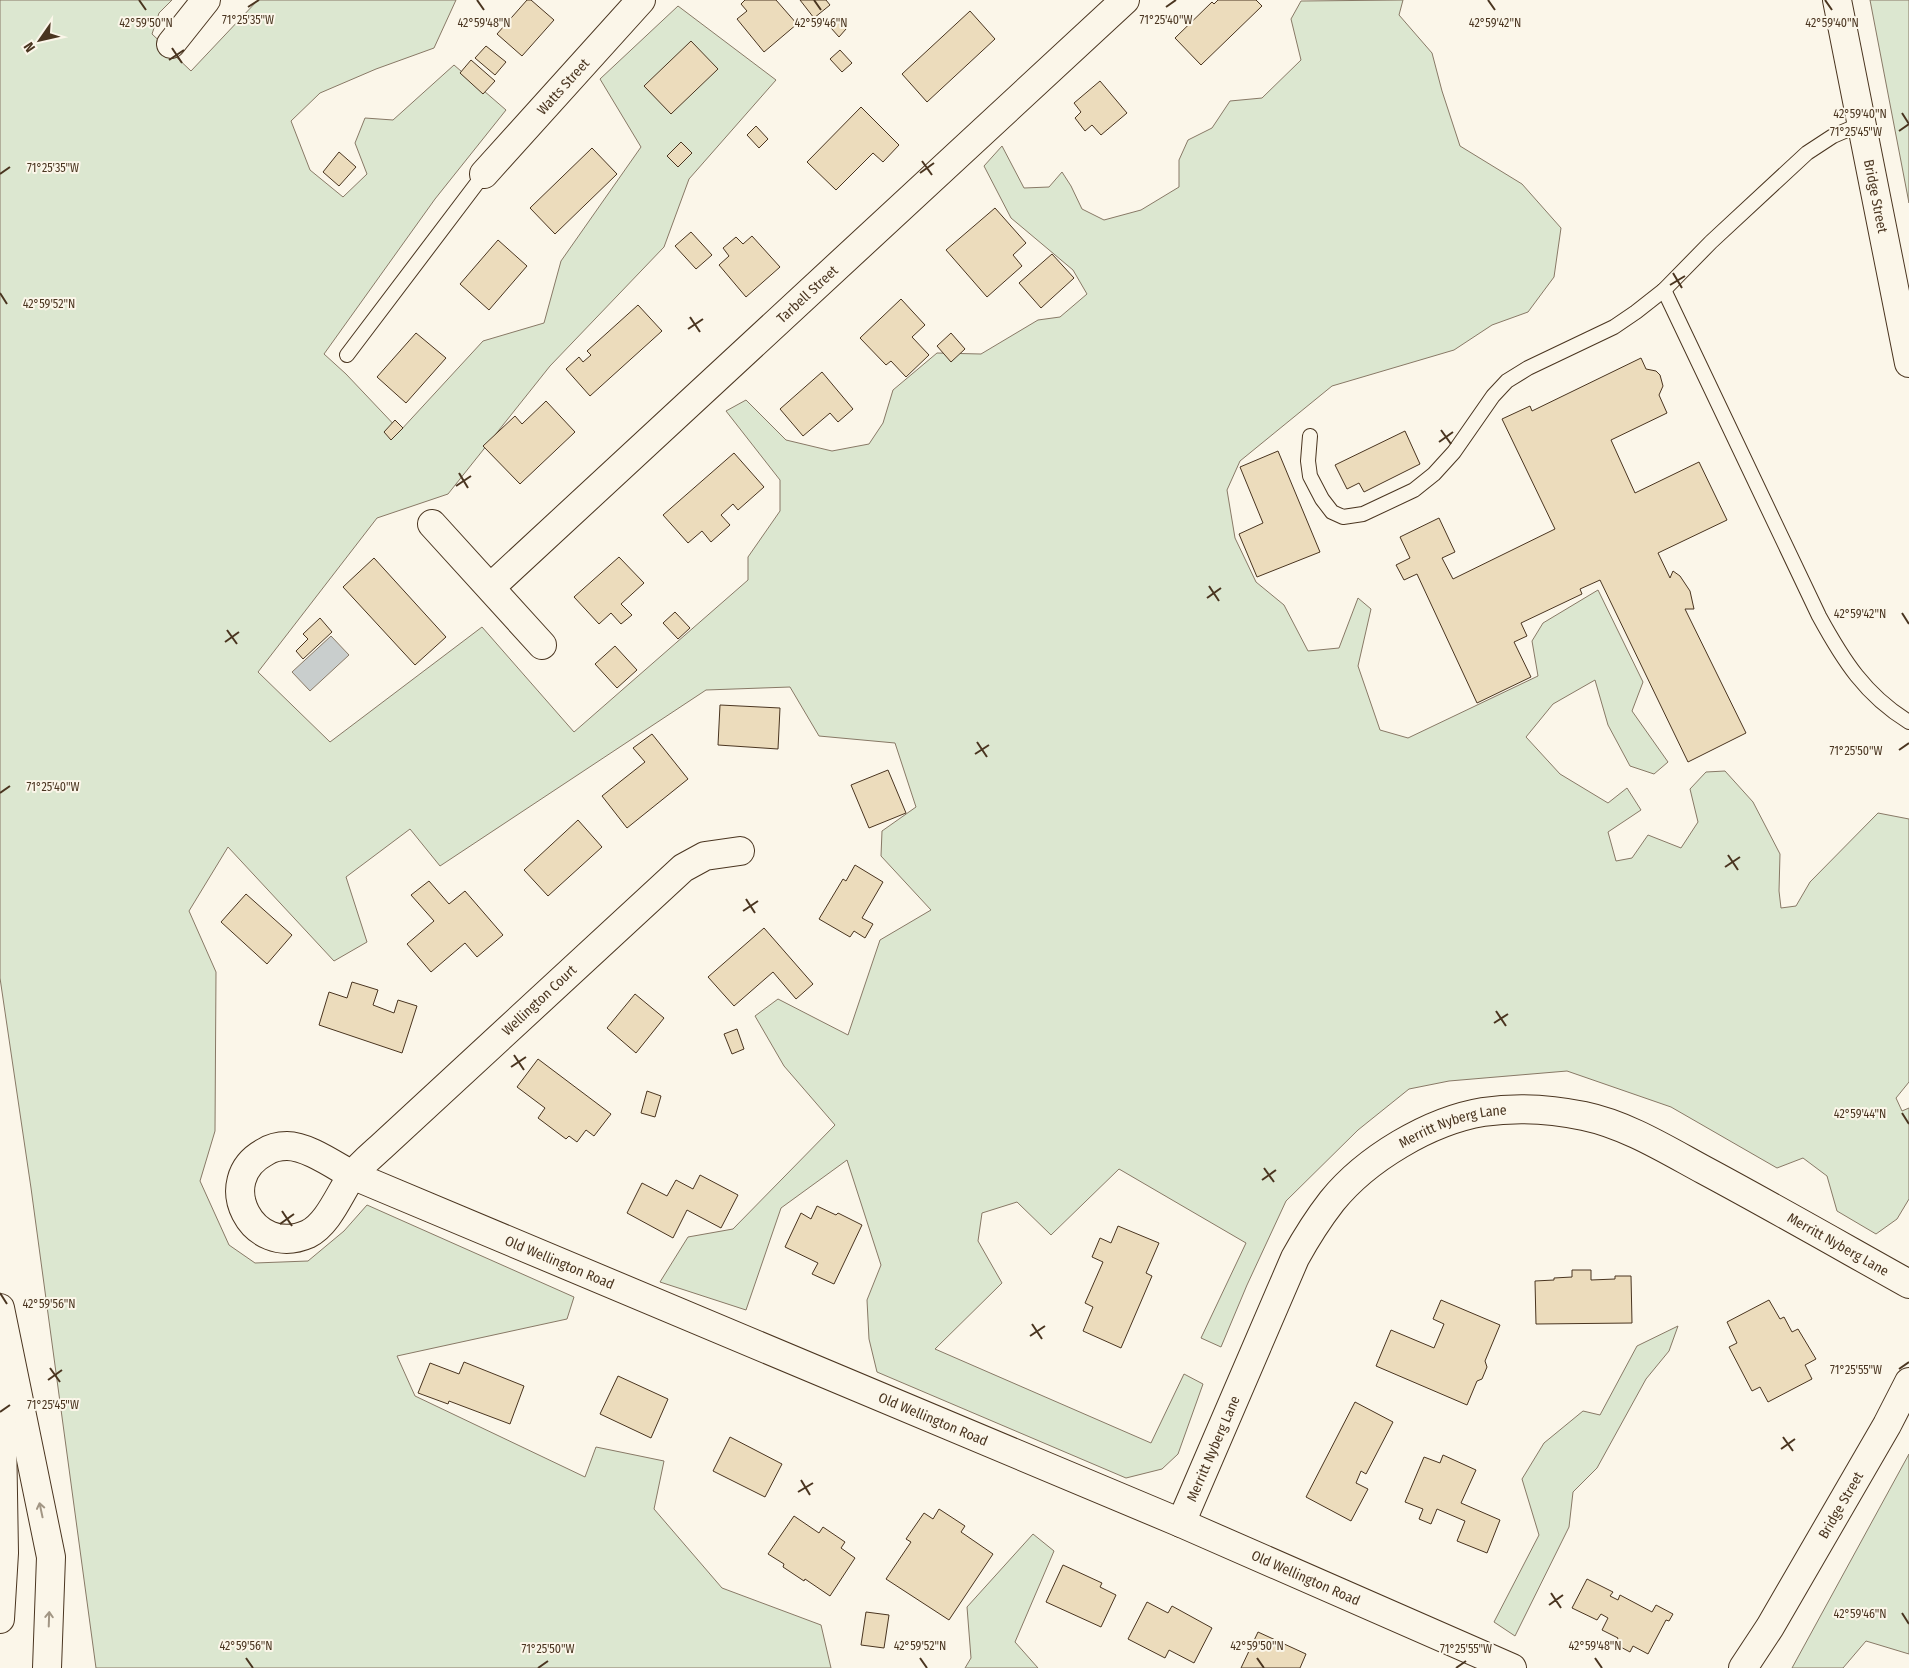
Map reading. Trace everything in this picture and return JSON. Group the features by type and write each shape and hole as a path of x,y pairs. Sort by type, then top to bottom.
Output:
{"main road":[{"path":"171,44 206,0"},
{"name":"Watts Street","path":"484,174 641,0"},
{"name":"Tarbell Street","path":"491,587 1125,0"},
{"name":"Bridge Street","path":"1837,0 1909,363"},
{"path":"432,524 542,645"},
{"name":"Wellington Court","path":"352,1175 683,868 705,856 740,851"},
{"name":"Merritt Nyberg Lane","path":"1181,1523 1295,1258 1312,1227 1333,1200 1358,1175 1386,1154 1415,1137 1447,1123 1482,1112 1516,1109 1551,1110 1586,1116 1659,1146 1775,1208 1909,1284"},
{"name":"Old Wellington Road","path":"352,1175 1181,1523 1512,1668"},
{"path":"0,1307 4,1553 0,1618"},
{"path":"0,1307 51,1557 47,1668"},
{"name":"Bridge Street","path":"1743,1668 1770,1627 1887,1425 1909,1382"},
{"name":"Bridge Street","path":"1752,1668 1770,1627"}],"lane":[{"path":"1310,436 1308,461 1310,476 1322,499 1332,512 1343,517 1363,514 1414,490 1434,474 1454,452 1494,396 1508,381 1528,368 1614,327 1636,312 1664,290 1711,242 1807,153 1833,136 1861,124"},
{"path":"347,355 484,174"},
{"path":"1664,290 1819,616 1841,655 1860,682 1884,705 1909,722"}],"green space":[{"path":"0,0 172,0 159,13 152,34 191,71 258,0 456,0 434,48 376,69 320,93 291,121 310,170 343,197 367,174 355,143 365,118 393,120 454,65 506,110 435,199 324,354 346,374 400,431 483,341 544,323 561,261 641,147 600,79 678,6 776,80 689,179 664,247 550,366 448,494 377,518 258,672 330,742 482,627 574,732 748,580 748,557 780,511 780,480 726,411 746,400 786,440 832,451 869,444 883,423 893,390 937,353 981,354 1038,320 1060,317 1087,294 1073,270 1011,218 984,166 1002,146 1024,188 1049,187 1062,172 1082,209 1104,220 1141,210 1179,187 1179,160 1188,140 1212,128 1230,101 1262,98 1301,60 1291,19 1301,1 1403,0 1399,15 1432,53 1460,146 1522,184 1561,228 1554,277 1528,312 1492,325 1454,350 1332,386 1240,461 1227,490 1235,538 1256,582 1284,605 1308,651 1339,648 1358,598 1371,609 1358,666 1380,730 1408,738 1538,676 1532,641 1543,623 1598,590 1643,682 1632,711 1668,762 1654,774 1630,766 1608,725 1595,680 1553,704 1526,737 1560,774 1608,803 1627,788 1641,810 1608,832 1616,861 1632,858 1648,835 1681,848 1698,822 1690,789 1706,772 1725,771 1753,802 1780,854 1779,891 1781,908 1796,906 1810,882 1878,813 1909,819 1909,1082 1896,1098 1902,1111 1909,1108 1909,1199 1897,1219 1876,1234 1837,1211 1827,1176 1803,1158 1777,1168 1671,1107 1567,1071 1449,1081 1409,1089 1358,1130 1286,1201 1221,1347 1201,1338 1246,1243 1119,1169 1051,1235 1017,1202 982,1213 978,1241 1002,1283 935,1349 1151,1443 1184,1374 1203,1384 1178,1454 1162,1469 1126,1478 877,1372 869,1339 867,1300 881,1265 847,1160 781,1208 746,1310 660,1282 688,1237 733,1229 835,1125 784,1066 755,1016 778,999 848,1035 880,940 931,910 881,856 882,831 916,807 895,743 819,736 790,687 706,690 440,866 410,829 346,877 367,942 334,961 228,847 189,911 216,972 215,1131 200,1181 229,1245 255,1263 308,1261 344,1231 367,1205 574,1297 567,1319 397,1356 415,1396 585,1477 596,1447 664,1461 654,1509 722,1588 821,1625 831,1668 96,1668 31,1188 0,978"},
{"path":"1870,0 1909,0 1909,203"},
{"path":"1678,1326 1669,1351 1646,1379 1597,1468 1573,1492 1569,1527 1515,1636 1494,1622 1539,1535 1522,1479 1544,1443 1583,1411 1600,1415 1637,1346"},
{"path":"1909,1454 1909,1654 1866,1641 1843,1668 1792,1668"},
{"path":"1033,1534 1054,1551 1015,1642 1038,1668 965,1668 971,1658 967,1607"}],"shaded area":[{"path":"331,636 349,655 310,691 292,672"}],"building":[{"path":"527,0 531,0 554,20 522,56 497,34"},
{"path":"745,0 776,0 797,24 764,52 737,19 747,11 741,4"},
{"path":"800,0 826,0 830,5 814,18"},
{"path":"1218,0 1256,0 1262,6 1201,65 1175,38 1212,2 1214,4"},
{"path":"970,11 995,39 927,102 902,74"},
{"path":"838,20 846,29 839,37 831,28"},
{"path":"691,41 718,69 671,114 644,86"},
{"path":"486,46 506,62 495,75 475,58"},
{"path":"840,50 852,63 842,72 830,59"},
{"path":"471,60 495,81 483,94 460,73"},
{"path":"1100,81 1127,113 1101,135 1092,125 1085,131 1075,118 1081,112 1074,103"},
{"path":"861,107 899,145 883,162 873,153 836,190 807,162"},
{"path":"756,126 768,139 759,148 747,135"},
{"path":"681,142 692,153 678,167 667,156"},
{"path":"592,148 617,174 555,234 530,208"},
{"path":"339,152 356,167 339,186 323,172"},
{"path":"995,208 1026,243 1013,255 1022,266 987,297 946,250"},
{"path":"691,232 712,255 696,269 675,246"},
{"path":"752,236 780,267 746,297 719,265 729,256 723,248 736,237 743,244"},
{"path":"498,240 527,266 489,310 460,284"},
{"path":"1052,254 1074,278 1041,308 1019,283"},
{"path":"901,299 925,325 912,337 929,355 906,377 891,361 886,365 860,338"},
{"path":"638,305 662,331 590,396 566,369 579,357 583,362 591,355 587,351"},
{"path":"416,333 446,358 406,403 377,377"},
{"path":"951,333 965,349 951,362 937,346"},
{"path":"1641,358 1646,369 1656,371 1660,375 1663,386 1659,395 1667,413 1611,440 1635,493 1699,462 1727,520 1658,553 1670,578 1673,571 1680,576 1690,591 1694,609 1685,609 1746,733 1688,762 1600,580 1580,589 1582,594 1521,623 1527,636 1514,642 1531,677 1477,703 1417,574 1404,580 1396,565 1410,558 1400,537 1439,518 1455,552 1442,558 1453,579 1555,529 1502,419 1530,406 1532,411"},
{"path":"822,372 853,409 838,422 830,413 803,436 780,409"},
{"path":"546,401 575,432 520,484 483,446 515,416 522,424"},
{"path":"395,420 403,428 391,440 384,432"},
{"path":"1405,431 1420,464 1364,492 1359,483 1347,489 1335,465"},
{"path":"1278,451 1320,552 1257,577 1239,534 1263,523 1240,467"},
{"path":"734,453 764,487 738,510 733,504 721,515 730,525 711,542 702,531 688,543 663,515"},
{"path":"619,557 644,583 621,604 632,615 621,624 611,613 599,624 574,597"},
{"path":"374,558 446,637 415,665 343,587"},
{"path":"675,612 690,628 678,639 663,623"},
{"path":"320,618 332,632 303,659 296,651 308,639 303,634"},
{"path":"615,646 637,670 617,688 595,664"},
{"path":"720,705 780,708 778,749 718,745"},
{"path":"652,734 688,779 627,828 602,796 645,762 633,748"},
{"path":"888,770 906,813 869,828 851,785"},
{"path":"578,820 602,847 548,896 524,870"},
{"path":"855,865 883,882 862,918 873,924 865,938 854,931 850,937 819,919 843,879 846,881"},
{"path":"429,881 449,904 465,891 503,935 477,957 465,943 431,972 407,944 434,921 411,895"},
{"path":"246,894 292,935 267,964 221,922"},
{"path":"764,928 813,984 796,999 773,972 734,1006 708,977"},
{"path":"352,982 378,990 373,1005 394,1013 398,1000 417,1006 402,1053 319,1025 329,992 347,998"},
{"path":"635,994 664,1018 636,1053 607,1028"},
{"path":"737,1029 744,1049 732,1054 724,1034"},
{"path":"538,1059 611,1114 594,1136 586,1130 577,1142 569,1136 566,1139 538,1118 545,1108 517,1087"},
{"path":"647,1091 661,1096 655,1117 641,1113"},
{"path":"700,1175 738,1195 721,1228 687,1210 673,1238 627,1213 642,1183 667,1196 676,1180 693,1189"},
{"path":"817,1206 836,1215 838,1213 862,1225 834,1284 812,1274 818,1263 785,1247 801,1213 811,1219"},
{"path":"1118,1226 1159,1243 1146,1273 1152,1276 1121,1348 1083,1331 1093,1307 1085,1303 1103,1262 1092,1257 1100,1238 1111,1243"},
{"path":"1572,1270 1591,1270 1591,1280 1615,1279 1615,1276 1631,1276 1632,1323 1536,1324 1535,1281 1572,1277"},
{"path":"1441,1300 1500,1325 1485,1361 1487,1367 1482,1379 1477,1381 1467,1405 1376,1366 1391,1330 1434,1348 1444,1324 1433,1319"},
{"path":"1769,1300 1780,1319 1784,1317 1792,1332 1798,1329 1816,1359 1805,1365 1812,1379 1768,1402 1760,1387 1752,1391 1729,1347 1737,1343 1727,1322"},
{"path":"464,1362 524,1386 510,1424 449,1401 448,1404 418,1393 430,1363 459,1374"},
{"path":"618,1376 668,1399 651,1438 600,1414"},
{"path":"1355,1402 1393,1422 1366,1474 1361,1471 1356,1483 1368,1489 1351,1521 1306,1497"},
{"path":"730,1437 782,1464 765,1497 713,1471"},
{"path":"1443,1455 1476,1470 1461,1503 1500,1520 1487,1553 1457,1541 1465,1521 1437,1509 1431,1524 1419,1519 1423,1509 1405,1502 1424,1457 1440,1463"},
{"path":"939,1509 965,1526 961,1532 993,1554 949,1620 886,1579 911,1542 906,1539 924,1513 933,1519"},
{"path":"794,1516 819,1533 823,1527 845,1542 841,1548 855,1558 830,1596 783,1567 784,1564 768,1554"},
{"path":"1063,1565 1102,1583 1100,1587 1116,1595 1101,1627 1046,1602"},
{"path":"1587,1579 1613,1592 1610,1596 1618,1600 1620,1595 1652,1612 1656,1605 1673,1614 1669,1621 1666,1620 1648,1654 1633,1646 1630,1652 1615,1644 1618,1638 1602,1630 1608,1618 1601,1614 1597,1620 1572,1608"},
{"path":"1147,1602 1168,1613 1172,1606 1212,1628 1194,1663 1169,1650 1165,1658 1128,1639"},
{"path":"866,1612 889,1615 884,1648 861,1645"},
{"path":"1258,1632 1306,1654 1300,1668 1241,1668"}]}
